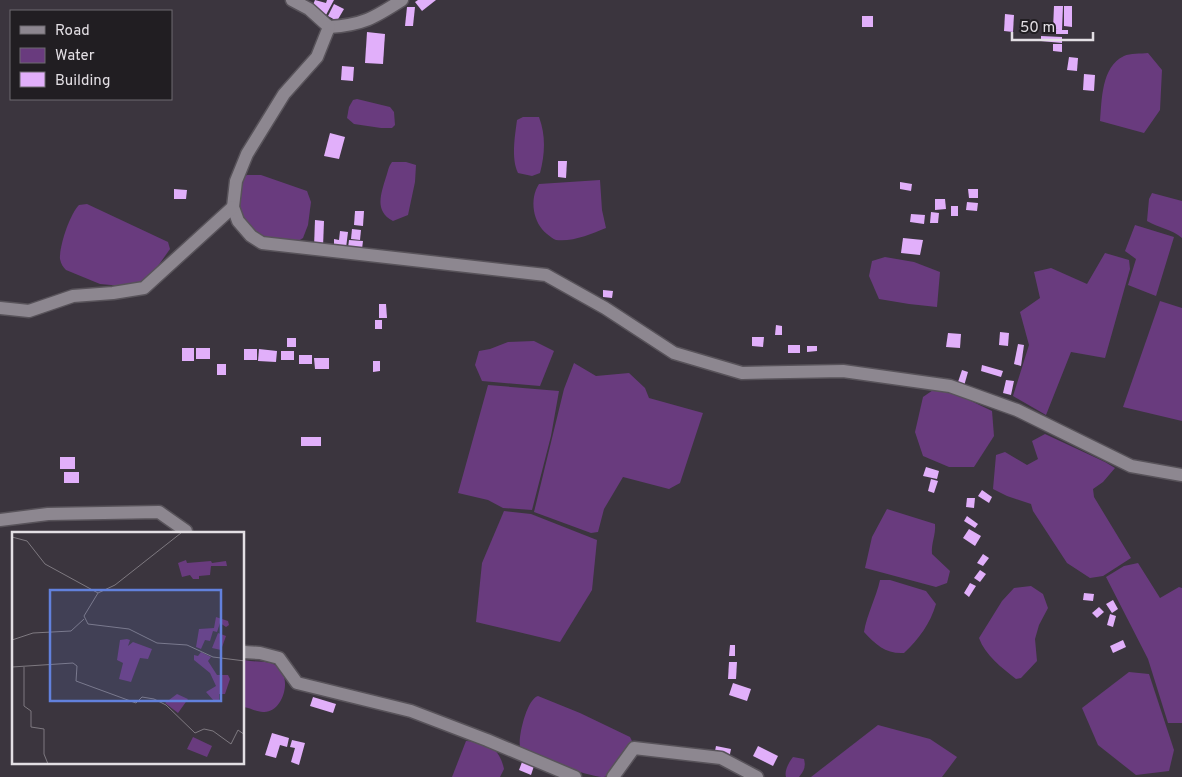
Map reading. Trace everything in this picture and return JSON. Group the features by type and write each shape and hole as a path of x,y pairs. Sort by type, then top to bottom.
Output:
{"street":[{"path":"292,0 309,9 329,27 347,26 374,18 402,0"},
{"path":"329,27 317,57 284,94 247,154 236,180 233,207 238,221 250,236 262,243 546,275 605,308 674,353 742,373 843,372 950,386 1018,410 1131,466 1182,475"},
{"path":"0,308 28,311 73,296 144,288 233,207"},
{"path":"0,520 48,514 159,512 186,532"},
{"path":"245,652 260,653 279,658 297,683 411,711 575,777"},
{"path":"613,777 634,748 721,758 757,777"}],"water":[{"path":"1148,53 1162,70 1160,110 1144,133 1100,121 1102,94 1111,68 1116,61 1124,56"},
{"path":"357,99 390,107 394,112 395,125 392,128 381,128 354,124 347,118 349,107 353,100"},
{"path":"523,117 539,117 543,131 544,152 540,173 532,176 518,173 515,161 514,147 517,120"},
{"path":"392,162 406,162 416,165 415,182 408,215 393,221 387,217 381,207 384,183"},
{"path":"247,175 261,175 307,191 311,202 308,225 303,238 295,243 269,240 254,233 239,213 239,179"},
{"path":"600,180 602,210 606,228 582,237 569,240 555,240 538,224 533,204 539,184"},
{"path":"1152,193 1182,201 1182,238 1147,221 1149,199"},
{"path":"87,204 168,242 170,249 148,280 141,285 100,284 64,268 60,261 60,253 66,230 72,215 79,205"},
{"path":"1135,225 1174,237 1156,296 1128,285 1136,259 1125,251"},
{"path":"1105,253 1129,260 1130,269 1105,358 1071,352 1046,415 1013,396 1029,345 1020,312 1040,298 1034,272 1051,268 1087,284"},
{"path":"885,257 914,262 940,272 937,307 879,299 869,276 872,261"},
{"path":"1160,301 1182,308 1182,421 1123,407"},
{"path":"534,341 554,351 540,386 482,381 475,365 479,351 508,342"},
{"path":"574,363 596,376 629,373 645,388 649,398 703,413 680,483 669,489 623,477 604,509 598,532 591,533 534,512 564,389"},
{"path":"488,385 559,391 551,436 532,510 503,508 488,500 458,493"},
{"path":"936,388 950,391 992,411 994,436 974,467 949,467 923,456 915,432 923,397"},
{"path":"1045,434 1115,468 1103,482 1093,489 1094,497 1131,558 1103,576 1090,578 1067,563 1033,511 1031,504 993,489 996,455 1005,452 1027,465 1038,459 1032,441"},
{"path":"887,509 935,524 932,554 950,571 947,583 936,587 865,568 872,537"},
{"path":"504,511 531,514 597,540 592,590 560,642 476,622 482,563"},
{"path":"1138,563 1160,598 1179,587 1182,588 1182,723 1168,723 1148,659 1106,577 1124,566"},
{"path":"880,580 890,580 926,591 936,604 931,618 923,631 904,653 892,652 882,648 864,632"},
{"path":"1031,586 1043,594 1048,608 1039,625 1035,639 1037,661 1021,678 1016,679 990,656 979,638 1002,601 1014,588"},
{"path":"245,660 271,663 279,667 283,674 284,691 277,706 270,711 261,712 245,707"},
{"path":"1129,672 1149,674 1174,750 1169,771 1136,775 1098,745 1082,708"},
{"path":"538,696 580,713 630,737 632,741 630,750 622,763 607,776 596,776 574,770 520,747 520,735 524,719 530,704"},
{"path":"878,725 930,739 957,757 942,777 811,777"},
{"path":"466,741 486,744 499,755 504,769 500,777 452,777"},
{"path":"793,757 804,759 804,769 799,777 786,777 786,769"}],"building":[{"path":"315,0 326,3 327,0 334,0 326,15 312,7"},
{"path":"418,0 436,0 422,11 415,2"},
{"path":"334,4 344,9 337,21 328,16"},
{"path":"1054,6 1063,6 1062,30 1068,30 1068,34 1051,34 1051,29 1059,30 1053,29"},
{"path":"1064,6 1072,6 1072,27 1064,26"},
{"path":"407,7 415,7 413,26 405,26"},
{"path":"1005,14 1014,15 1013,32 1004,31"},
{"path":"862,16 873,16 873,27 862,27"},
{"path":"367,32 385,34 383,64 365,63"},
{"path":"1041,36 1062,37 1062,43 1041,41"},
{"path":"1053,44 1062,44 1062,52 1053,51"},
{"path":"1069,57 1078,58 1077,71 1067,70"},
{"path":"342,66 354,67 353,81 341,80"},
{"path":"1084,74 1095,75 1094,91 1083,90"},
{"path":"330,133 345,137 339,159 324,156"},
{"path":"558,161 567,161 566,178 558,177"},
{"path":"900,182 912,184 911,191 900,189"},
{"path":"174,189 187,190 186,199 174,199"},
{"path":"968,189 978,189 978,198 969,198"},
{"path":"935,199 945,199 946,209 935,210"},
{"path":"967,202 978,203 977,211 966,210"},
{"path":"951,206 958,206 958,216 951,216"},
{"path":"355,211 364,211 363,226 354,225"},
{"path":"931,212 939,213 938,223 930,223"},
{"path":"911,214 925,215 924,224 910,222"},
{"path":"315,220 324,221 323,247 314,247"},
{"path":"352,229 361,230 360,240 351,239"},
{"path":"340,231 348,232 346,248 334,247 334,239 339,240"},
{"path":"903,238 923,240 920,255 901,253"},
{"path":"349,240 363,241 362,249 348,248"},
{"path":"603,290 613,291 612,298 603,297"},
{"path":"379,304 386,304 387,318 379,318"},
{"path":"375,320 382,320 382,329 375,329"},
{"path":"776,325 782,326 782,335 775,335"},
{"path":"1000,332 1009,333 1008,346 999,345"},
{"path":"948,333 961,334 960,348 946,347"},
{"path":"752,337 764,337 763,347 752,346"},
{"path":"287,338 296,338 296,347 287,347"},
{"path":"1018,344 1024,345 1021,366 1014,364"},
{"path":"788,345 800,345 800,353 788,353"},
{"path":"807,346 817,346 817,351 807,352"},
{"path":"182,348 194,348 194,361 182,361"},
{"path":"196,348 210,348 210,359 196,359"},
{"path":"244,349 257,349 257,360 244,360"},
{"path":"259,349 277,351 276,362 258,361"},
{"path":"281,351 294,351 294,360 281,360"},
{"path":"299,355 312,355 312,364 299,364"},
{"path":"314,358 329,358 329,369 315,369"},
{"path":"373,361 380,361 380,371 373,372"},
{"path":"217,364 226,364 226,375 217,375"},
{"path":"982,365 1003,371 1001,377 981,371"},
{"path":"962,370 968,372 964,386 957,385"},
{"path":"1006,380 1014,381 1011,395 1003,393"},
{"path":"301,437 321,437 321,446 301,446"},
{"path":"60,457 75,457 75,469 60,469"},
{"path":"926,467 939,471 937,479 923,476"},
{"path":"64,472 79,472 79,483 64,483"},
{"path":"931,479 938,481 934,493 928,491"},
{"path":"982,490 992,497 989,503 978,496"},
{"path":"967,498 975,498 974,508 966,507"},
{"path":"967,516 978,524 975,528 964,521"},
{"path":"969,529 981,536 975,546 963,538"},
{"path":"983,554 989,558 983,566 977,563"},
{"path":"980,570 986,574 980,582 974,578"},
{"path":"970,583 976,586 969,597 964,593"},
{"path":"1084,593 1094,594 1093,601 1083,600"},
{"path":"1113,600 1118,609 1112,613 1106,604"},
{"path":"1099,607 1104,612 1097,618 1092,613"},
{"path":"1110,614 1116,616 1113,627 1107,625"},
{"path":"1123,640 1126,647 1113,653 1110,646"},
{"path":"730,645 735,645 735,656 729,656"},
{"path":"729,662 737,662 736,679 728,679"},
{"path":"733,683 751,689 747,701 729,695"},
{"path":"313,697 336,704 333,713 310,706"},
{"path":"272,733 289,738 287,747 280,745 276,758 265,755"},
{"path":"292,740 305,743 299,765 291,762 295,748 290,747"},
{"path":"716,746 731,749 729,759 714,756"},
{"path":"758,746 778,756 773,766 753,756"},
{"path":"522,762 534,766 531,775 519,770"}]}
